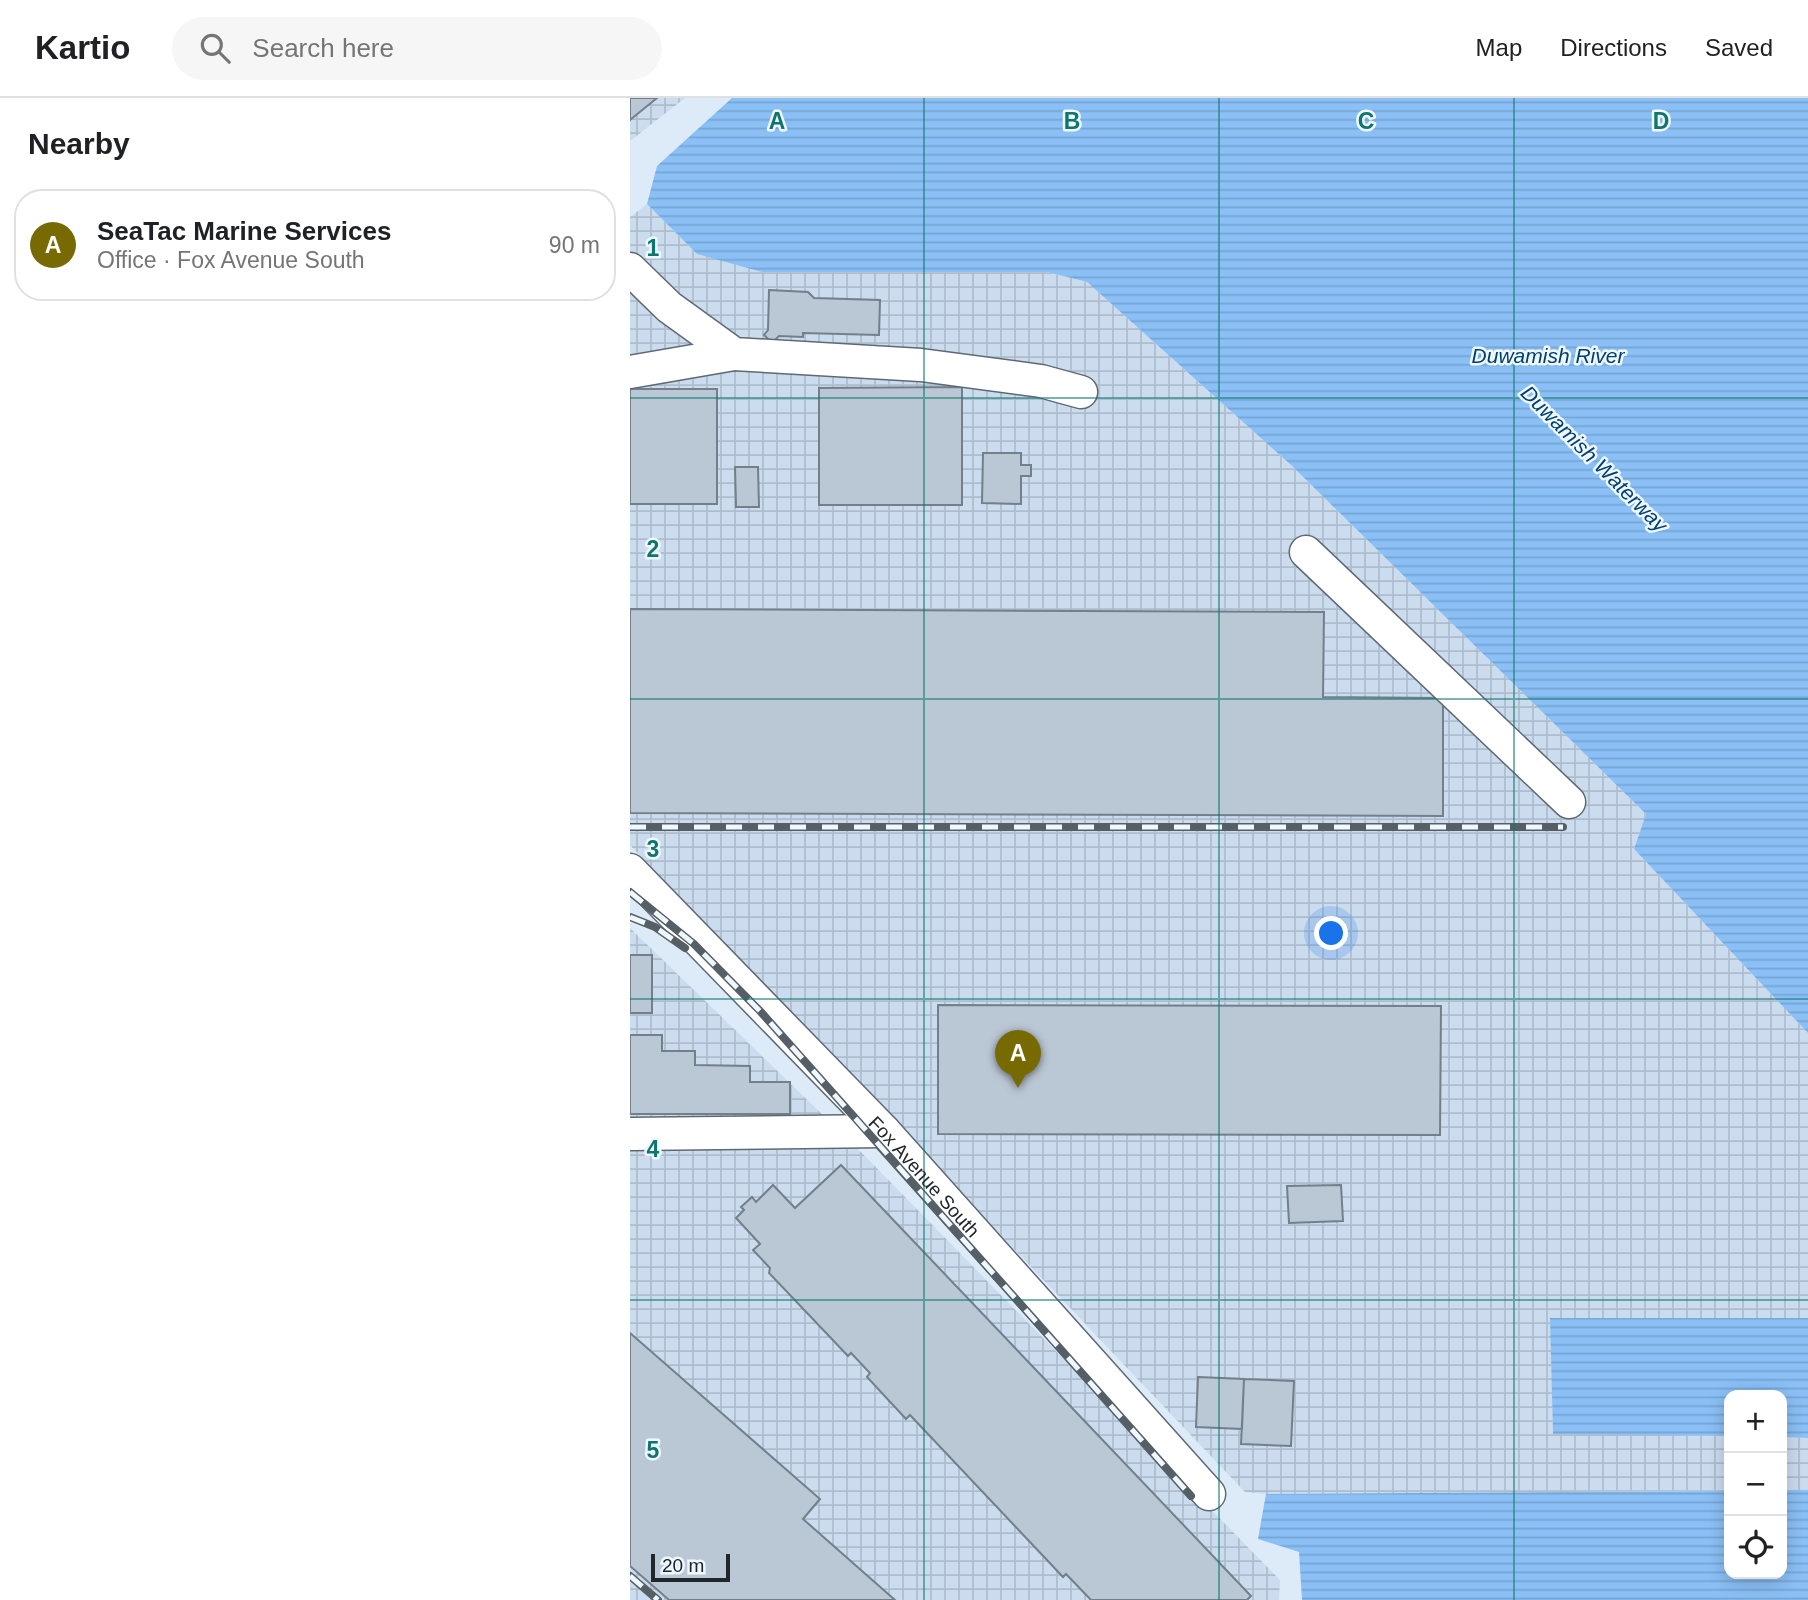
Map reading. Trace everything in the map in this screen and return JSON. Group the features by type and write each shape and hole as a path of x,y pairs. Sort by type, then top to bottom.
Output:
{"street":[{"path":"630,269 669,307 734,354"},
{"path":"630,372 734,354 921,365 1041,381 1081,392"},
{"path":"1306,552 1569,802"},
{"name":"Fox Avenue South","path":"630,870 884,1131 1209,1494"},
{"path":"630,1134 884,1131"}],"shaded area":[{"path":"630,98 685,98 630,141"},
{"path":"647,204 697,254 1047,272 1087,282 1291,465 1646,814 1634,849 1808,1033 1808,1318 1551,1318 1553,1433 1724,1436 1724,1491 1245,1492 630,845 630,217"},
{"path":"630,928 859,1150 1280,1580 1279,1600 630,1600"},
{"path":"1787,1437 1808,1438 1808,1490 1787,1490"}],"water":[{"name":"Duwamish River","path":"732,98 1808,98 1808,1033 1634,849 1646,814 1291,465 1087,282 1047,272 762,272 697,254 647,204 657,166"},
{"path":"1550,1318 1808,1318 1808,1438 1787,1437 1787,1390 1724,1390 1724,1436 1553,1434"},
{"path":"1787,1490 1808,1490 1808,1600 1302,1600 1299,1552 1258,1539 1266,1494 1724,1491 1724,1579 1787,1579"}],"building":[{"path":"630,98 657,98 630,120"},
{"path":"769,290 808,292 814,298 880,300 879,335 803,333 803,337 779,336 772,343 764,335 768,330"},
{"path":"962,387 962,505 819,505 819,388"},
{"path":"630,389 717,389 717,504 630,504"},
{"path":"983,453 1021,453 1021,465 1031,465 1031,476 1021,476 1021,504 982,503"},
{"path":"735,467 758,467 759,507 736,507"},
{"path":"630,609 1324,612 1323,697 1443,698 1443,816 630,813"},
{"path":"630,955 652,955 652,1013 630,1013"},
{"path":"938,1005 1441,1006 1440,1135 938,1134"},
{"path":"630,1035 662,1035 662,1051 695,1051 695,1065 750,1066 750,1082 790,1082 790,1114 630,1114"},
{"path":"841,1165 1251,1596 1247,1600 1091,1600 1066,1574 1063,1577 910,1415 906,1419 867,1377 870,1373 851,1353 848,1356 769,1273 770,1268 753,1250 760,1244 736,1218 744,1210 741,1207 752,1197 756,1202 773,1185 795,1208"},
{"path":"1341,1185 1343,1221 1289,1223 1287,1186"},
{"path":"630,1333 820,1499 803,1519 895,1600 669,1600 630,1566"},
{"path":"1198,1377 1244,1379 1242,1429 1196,1427"},
{"path":"1244,1379 1294,1381 1291,1446 1241,1444"}],"railway":[{"path":"630,827 1563,827"},
{"path":"630,892 694,944 760,1011 1191,1496"},
{"path":"630,917 655,927 685,948"},
{"path":"630,1576 658,1600"}],"place":[{"name":"SeaTac Marine Services","path":"1018,1088"}],"water label":[{"name":"Duwamish Waterway","path":"1594,459"}]}
